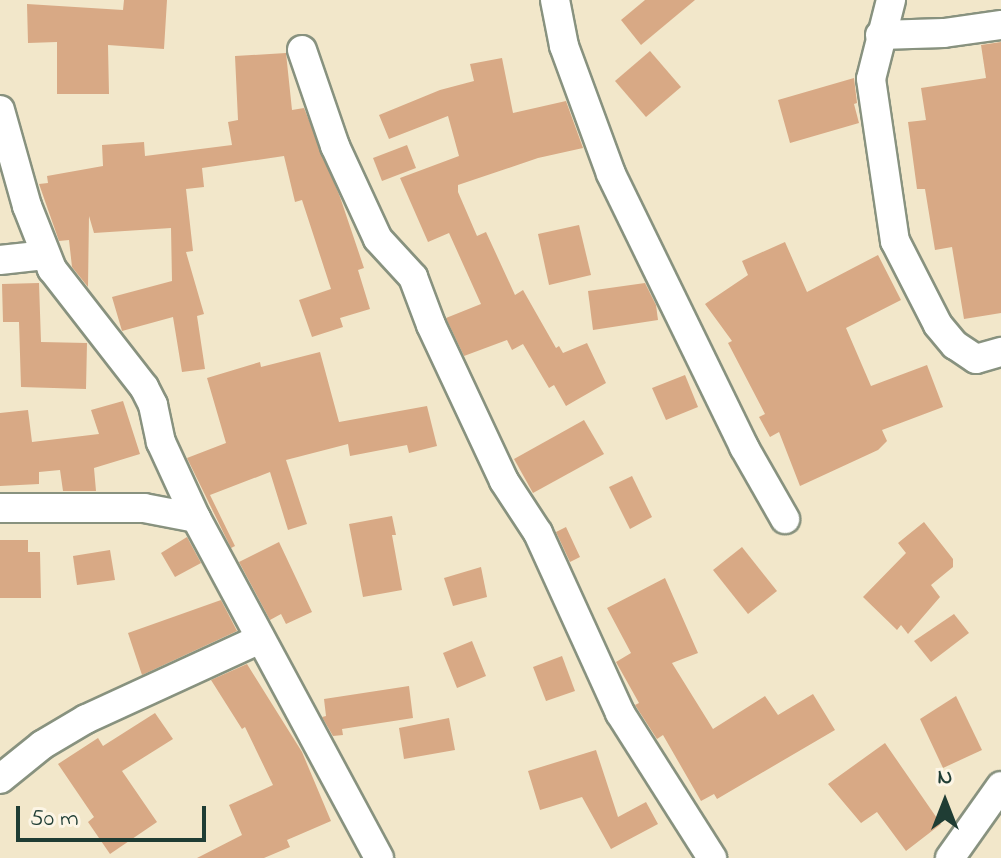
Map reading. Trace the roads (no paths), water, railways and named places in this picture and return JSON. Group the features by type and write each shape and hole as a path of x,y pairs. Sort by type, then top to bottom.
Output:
{"street":[{"path":"555,0 564,46 611,174 744,447 785,519"},
{"path":"891,0 871,79 895,241 938,325 955,345 976,359 1001,352"},
{"path":"880,35 944,33 1001,25"},
{"path":"302,50 335,146 374,231 397,263 413,277 431,325 504,481 538,533 620,713 712,858"},
{"path":"0,110 52,269 144,387 156,414 161,442 196,518 379,858"},
{"path":"0,260 45,255"},
{"path":"0,508 128,508 196,518"},
{"path":"0,779 42,745 86,719 260,639"},
{"path":"950,858 1001,786"}]}
